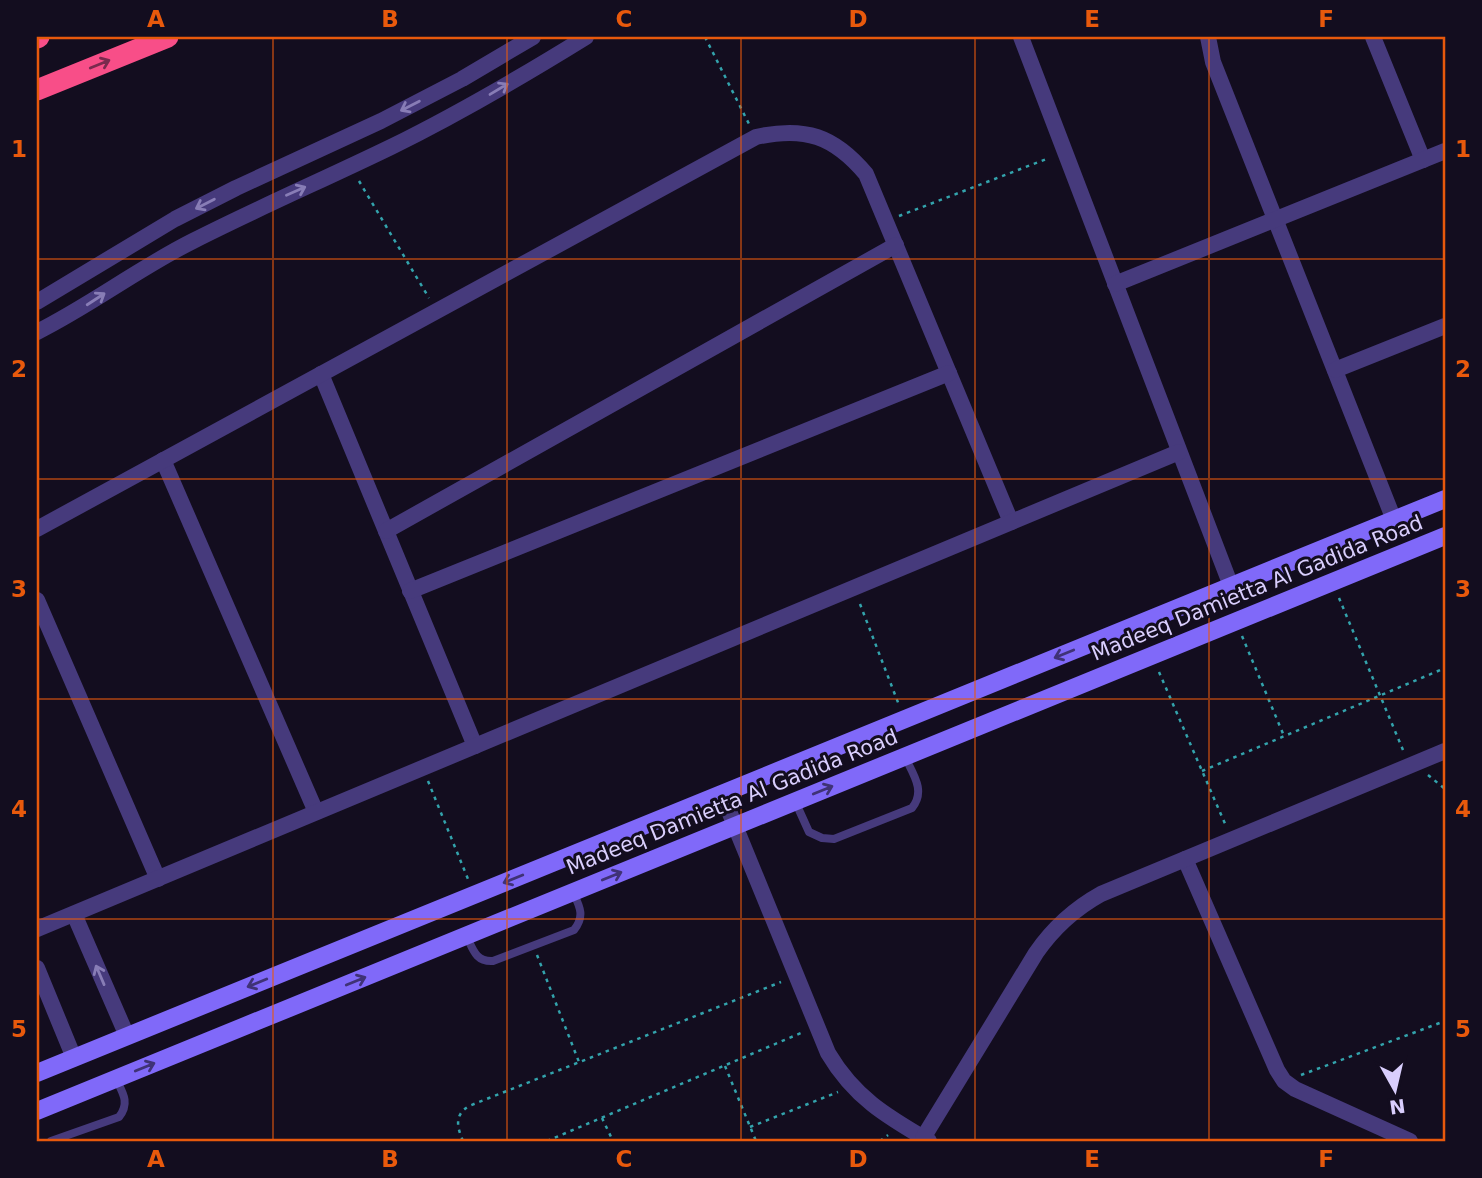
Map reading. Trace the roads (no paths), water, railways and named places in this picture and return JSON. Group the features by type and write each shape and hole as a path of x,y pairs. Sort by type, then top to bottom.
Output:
{"highway":[{"path":"37,90 168,37"}],"street":[{"path":"37,302 176,219 381,121 462,79 534,37"},
{"path":"37,332 74,313 189,243 476,103 586,37"},
{"path":"1021,37 1231,586"},
{"path":"1208,37 1213,62 1394,520"},
{"path":"1373,37 1423,160"},
{"path":"37,529 756,137 780,132 806,133 830,141 850,155 866,174 1011,522"},
{"path":"1115,284 1445,151"},
{"path":"386,531 896,245"},
{"path":"1335,370 1445,326"},
{"path":"410,591 949,373"},
{"path":"321,374 475,746"},
{"path":"37,929 1179,452"},
{"path":"163,460 316,812"},
{"name":"Madeeq Damietta Al Gadida Road","path":"37,1073 1445,499"},
{"name":"Madeeq Damietta Al Gadida Road","path":"37,1111 1445,536"},
{"path":"37,600 158,879"},
{"path":"722,794 828,1053 852,1087 882,1113 926,1139 1037,953 1054,929 1076,909 1101,894 1445,751"},
{"path":"1185,859 1284,1081 1295,1089 1410,1141"},
{"path":"74,914 127,1037"},
{"path":"37,968 74,1058"}],"lane":[{"path":"795,801 809,832 828,839 912,808 918,798 919,787 905,757"},
{"path":"466,936 476,956 487,961 574,930 578,926 581,908 573,892"},
{"path":"51,1141 119,1117 124,1110 126,1097 116,1079"}]}
